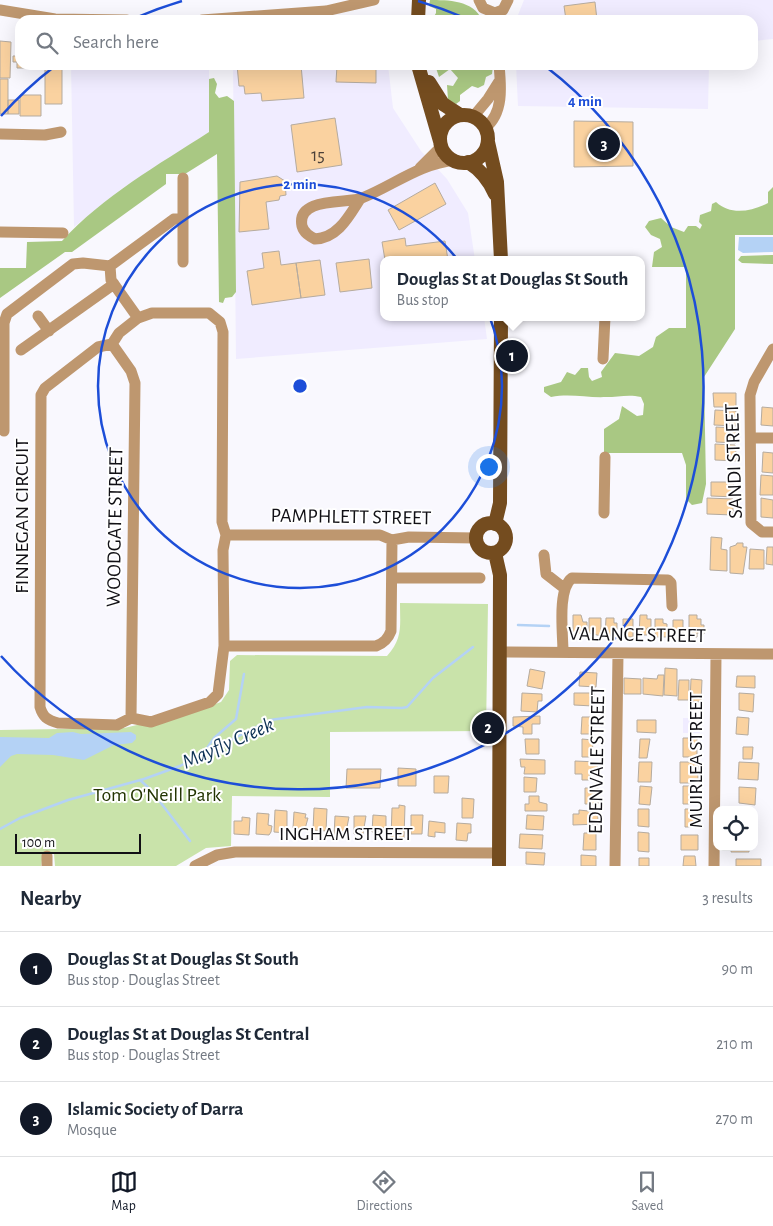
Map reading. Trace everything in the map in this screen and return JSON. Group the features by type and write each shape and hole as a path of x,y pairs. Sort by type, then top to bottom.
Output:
{"main road":[{"path":"412,0 412,15"},
{"path":"418,0 418,15"},
{"path":"419,70 441,144 449,157 479,170 490,182 498,201"},
{"path":"425,70 428,80 442,104 467,116 485,128 497,182 501,256"},
{"path":"441,144 445,124 467,116"},
{"path":"462,161 481,155 488,142"},
{"path":"496,524 500,503 501,321"},
{"path":"496,524 502,528 506,539 504,546 495,553 481,550 476,538 482,526 496,524"},
{"path":"495,553 500,575 499,860"}],"street":[{"path":"271,15 326,11 374,0"},
{"path":"479,0 487,15 504,10"},
{"path":"0,10 35,15"},
{"path":"0,19 15,19"},
{"path":"485,128 492,123 500,100 499,70"},
{"path":"467,116 488,99 500,80"},
{"path":"0,134 45,135 61,132"},
{"path":"420,168 441,144"},
{"path":"360,199 337,230 330,236 315,238 305,231 302,224 303,217 314,205 322,202 360,199 420,168 462,161"},
{"path":"183,178 183,262"},
{"path":"4,431 2,409 4,323 7,314 73,264 83,263 110,266 174,219 183,218"},
{"path":"0,232 63,233"},
{"path":"110,266 109,272 114,284 138,318"},
{"path":"21,350 114,284"},
{"name":"FINNEGAN CIRCUIT","path":"152,313 209,313 220,322 223,332 222,522 226,535 223,550 224,646 218,694 210,702 151,722 132,718 116,725 58,723 49,720 43,715 40,707 41,395 44,388 98,347 112,344 119,333 138,318 152,313"},
{"path":"38,316 49,331"},
{"path":"603,359 605,321"},
{"name":"WOODGATE STREET","path":"112,344 131,372 135,382 132,718"},
{"name":"SANDI STREET","path":"773,349 751,388 751,522 762,532 773,532"},
{"path":"751,438 773,438"},
{"path":"604,513 605,457"},
{"name":"PAMPHLETT STREET","path":"226,535 380,535 392,540 409,537 476,538"},
{"path":"224,646 376,646 382,644 389,638 391,631 392,540"},
{"path":"544,555 546,574 564,588"},
{"path":"392,578 480,578"},
{"path":"562,652 564,588 572,578 664,579 671,583 672,606"},
{"name":"VALANCE STREET","path":"500,652 773,654"},
{"name":"EDENVALE STREET","path":"615,866 618,654"},
{"name":"MUIRLEA STREET","path":"714,866 716,655"},
{"name":"INGHAM STREET","path":"196,866 217,855 235,852 499,860"}],"shaded area":[{"path":"524,0 773,0 773,39 758,40 758,15 518,15"},
{"path":"71,70 209,70 209,132 120,190 74,227"},
{"path":"233,70 389,70 393,108 421,151 447,179 468,213 474,256 380,256 380,321 485,321 487,339 236,359"},
{"path":"516,70 709,70 708,109 518,106"},
{"path":"683,718 700,718 700,733 683,733"}],"green space":[{"path":"430,0 459,2 473,8 479,15 435,15 436,9 429,6"},
{"path":"437,70 449,70 439,77"},
{"path":"451,70 492,70 492,74 486,77 484,85 478,88 472,86 460,95 460,101 456,104 448,100 447,85 453,86 458,78"},
{"path":"214,78 217,84 215,93 219,98 227,96 234,101 236,292 232,297 225,298 223,303 219,302 217,154 185,174 166,174 166,184 72,252 65,252 0,298 0,268 26,268 27,242 62,241 113,195 209,132 209,79"},
{"path":"773,187 773,235 735,235 735,329 704,377 706,484 702,503 692,505 686,499 686,465 682,453 604,453 604,429 619,419 622,406 637,416 643,415 644,404 641,397 565,395 551,397 544,392 544,387 561,382 567,372 575,375 581,368 588,368 589,377 592,381 602,377 601,372 615,353 639,356 653,347 656,337 669,328 686,328 686,267 652,267 654,252 662,247 660,239 651,235 645,227 649,221 661,218 671,227 684,232 688,226 696,226 700,229 702,225 699,222 700,215 711,211 712,204 716,202 735,211 748,210 768,203 768,192"},
{"path":"773,255 773,264 742,263 738,260 741,256"},
{"name":"Tom O'Neill Park","path":"400,603 488,604 486,731 330,732 330,797 232,796 231,846 206,848 176,866 55,866 54,854 43,854 41,866 0,866 0,730 124,728 137,725 155,725 221,702 229,690 230,661 237,655 387,656 396,643 400,631"}],"water":[{"path":"739,237 773,237 773,252 743,253 738,250"},
{"path":"73,732 81,734 131,732 136,735 136,739 132,743 114,745 84,760 53,755 17,754 11,756 0,767 0,737 49,738 57,733"}],"building":[{"path":"595,2 596,15 565,15 564,6"},
{"path":"0,41 11,42 10,78 0,78"},
{"path":"45,70 62,70 62,104 45,104"},
{"path":"237,70 301,70 304,98 262,101 261,93 245,94 244,86 239,86"},
{"path":"337,70 376,70 376,83 336,82"},
{"path":"0,79 8,79 8,114 0,114"},
{"path":"20,95 41,95 41,116 20,116"},
{"path":"8,100 19,100 19,114 8,114"},
{"path":"335,118 342,165 297,172 291,125"},
{"path":"574,121 633,122 633,166 574,167"},
{"path":"277,176 285,181 286,195 280,196 279,200 266,202 269,229 239,232 240,182"},
{"path":"435,183 446,204 399,230 388,210"},
{"path":"405,238 406,246 445,241 447,256 384,256 382,242"},
{"path":"279,251 281,265 296,263 301,298 252,305 247,271 264,268 262,253"},
{"path":"369,259 372,288 340,292 336,263"},
{"path":"320,260 325,295 301,298 296,263"},
{"path":"713,393 736,393 736,407 714,407"},
{"path":"762,407 773,408 773,426 761,425"},
{"path":"715,410 736,411 736,426 714,425"},
{"path":"716,427 736,428 736,443 716,442"},
{"path":"715,444 735,445 737,461 715,460"},
{"path":"763,452 773,453 773,473 762,472"},
{"path":"761,475 773,476 773,495 760,495"},
{"path":"711,482 733,482 736,497 711,496"},
{"path":"707,498 733,499 733,515 707,514"},
{"path":"761,498 773,500 773,518 761,517"},
{"path":"711,537 722,538 721,549 727,550 727,571 710,570"},
{"path":"737,543 743,543 743,547 747,547 743,574 730,573 730,547"},
{"path":"767,547 773,547 773,565 766,564"},
{"path":"750,549 764,550 764,569 749,569"},
{"path":"573,615 581,615 583,622 587,622 587,633 573,634"},
{"path":"640,615 647,615 647,619 651,619 651,628 647,628 647,635 639,635"},
{"path":"689,615 697,615 697,619 701,619 701,625 704,625 704,634 697,633 697,637 689,637"},
{"path":"589,618 601,618 601,636 589,633"},
{"path":"606,618 614,618 614,623 617,623 617,636 605,636"},
{"path":"623,619 633,619 633,637 627,637 627,633 623,633"},
{"path":"655,619 663,619 663,623 667,624 667,637 655,637"},
{"path":"673,620 683,620 683,636 673,634"},
{"path":"665,668 677,669 677,696 664,695"},
{"path":"530,669 545,672 542,689 527,686"},
{"path":"580,672 597,673 596,687 579,686"},
{"path":"658,675 664,675 663,696 643,694 643,678 657,679"},
{"path":"737,676 755,676 755,688 736,687"},
{"path":"624,678 641,679 641,694 624,694"},
{"path":"691,679 702,680 701,702 690,701"},
{"path":"679,680 689,680 689,700 678,700"},
{"path":"522,693 542,694 542,701 538,701 537,712 521,711"},
{"path":"574,693 594,693 593,706 574,705"},
{"path":"739,693 754,694 753,712 739,710"},
{"path":"540,716 540,724 532,724 532,734 523,734 523,727 513,726 513,717"},
{"path":"582,717 594,717 593,734 581,734"},
{"path":"737,717 749,718 748,735 736,734"},
{"path":"637,720 656,720 656,733 637,732"},
{"path":"683,738 697,738 697,757 683,757"},
{"path":"525,739 539,739 539,754 526,754"},
{"path":"582,739 593,740 592,757 582,757"},
{"path":"640,739 650,739 647,758 639,758"},
{"path":"743,747 753,747 752,759 743,759"},
{"path":"520,759 545,760 545,774 524,774 525,767 521,767"},
{"path":"575,761 598,762 597,769 590,769 589,780 582,780 582,774 575,774"},
{"path":"639,762 652,762 651,782 638,782"},
{"path":"680,762 698,762 698,779 692,779 692,783 680,783"},
{"path":"739,762 759,763 758,780 738,779"},
{"path":"398,768 416,769 416,786 398,786"},
{"path":"347,769 381,769 380,788 346,788"},
{"path":"434,776 449,776 448,793 434,793"},
{"path":"524,777 537,778 536,792 524,792"},
{"path":"640,786 652,787 650,805 639,804"},
{"path":"683,786 696,786 694,804 683,804"},
{"path":"739,787 756,788 755,805 739,803"},
{"path":"585,788 598,788 598,804 585,804"},
{"path":"529,796 539,796 539,802 547,804 547,811 525,811 525,804 529,804"},
{"path":"462,798 474,799 473,818 462,818"},
{"path":"399,805 405,806 404,838 391,838 392,808 399,808"},
{"path":"314,808 327,809 326,831 313,830"},
{"path":"638,809 649,809 649,827 638,826"},
{"path":"685,809 697,809 697,827 685,827"},
{"path":"275,810 287,811 287,833 274,832"},
{"path":"579,810 598,812 598,824 573,825 573,814 579,814"},
{"path":"294,812 306,814 305,818 308,818 305,829 293,828"},
{"path":"257,813 269,814 268,825 272,826 269,835 256,834"},
{"path":"373,815 386,816 386,828 380,828 380,832 372,832"},
{"path":"411,815 423,815 422,834 411,834"},
{"path":"527,815 544,816 543,830 526,829"},
{"path":"335,816 349,817 345,837 334,836"},
{"path":"354,816 366,816 363,834 354,834"},
{"path":"242,817 250,818 249,835 234,834 234,821 242,821"},
{"path":"429,821 445,823 445,833 435,832 435,837 428,836"},
{"path":"457,823 471,824 471,833 468,833 467,841 456,840"},
{"path":"638,832 649,833 649,852 638,851"},
{"path":"584,833 596,833 596,850 583,850"},
{"path":"520,834 543,835 542,849 519,848"},
{"path":"681,835 698,835 698,850 681,850"},
{"path":"731,851 749,851 749,852"},
{"path":"526,852 545,853 544,865 526,864"},
{"path":"581,855 596,856 596,866 581,866"},
{"path":"684,856 695,856 696,866 683,866"},
{"path":"639,858 649,858 649,866 639,866"},
{"path":"736,859 761,859 761,866 736,866"}],"waterway":[{"path":"518,625 549,626"},
{"name":"Mayfly Creek","path":"0,829 20,818 68,800 144,779 180,766 270,720 367,707 407,707 433,678 473,647"},
{"path":"205,751 214,738 236,719 244,674"},
{"path":"140,780 151,790 190,841"}],"place":[{"name":"Islamic Society of Darra","path":"604,144"},
{"name":"Douglas St at Douglas St South","path":"512,356"},
{"name":"Douglas St at Douglas St Central","path":"488,728"}]}
